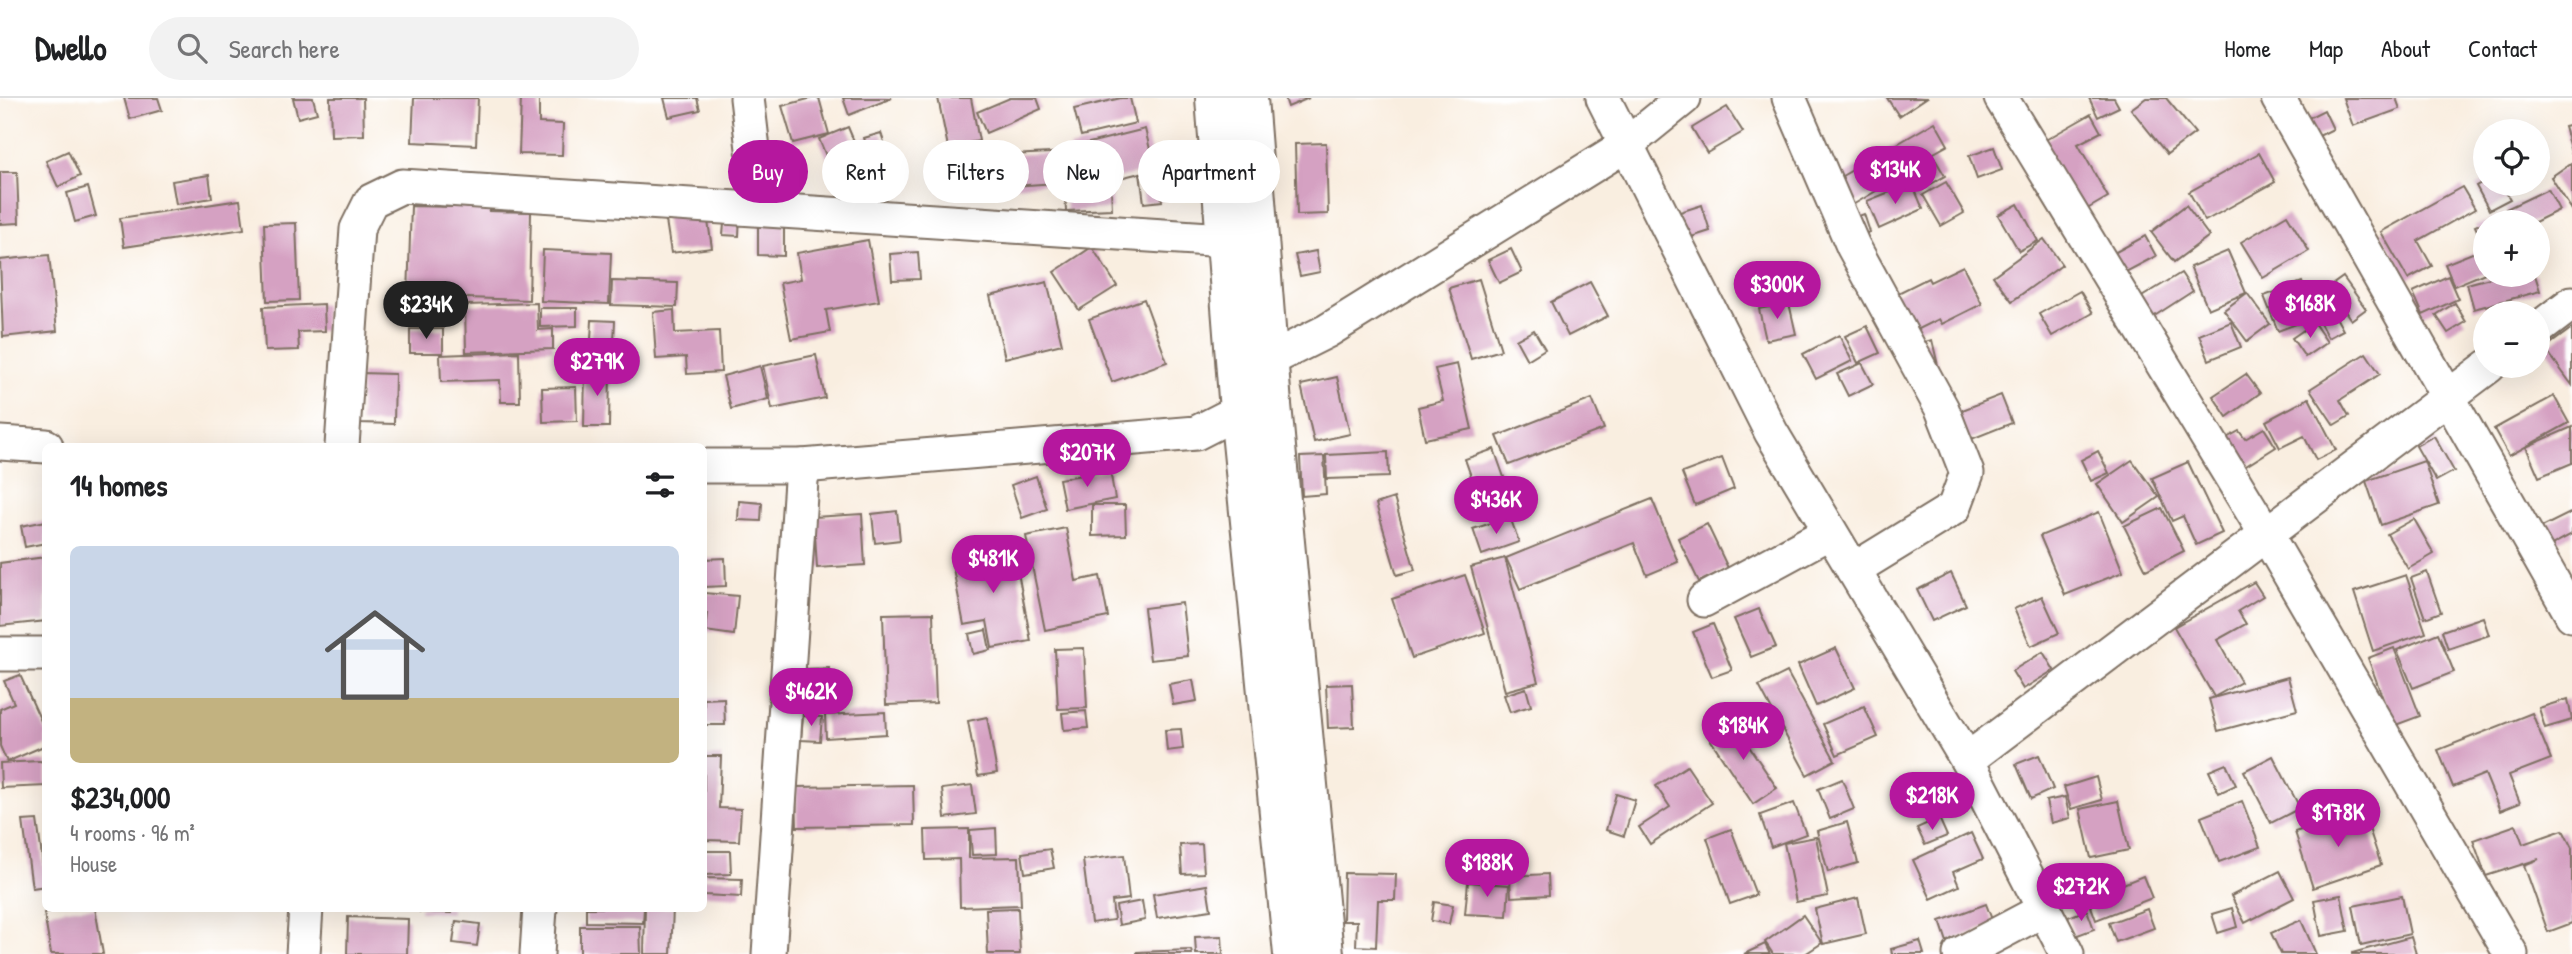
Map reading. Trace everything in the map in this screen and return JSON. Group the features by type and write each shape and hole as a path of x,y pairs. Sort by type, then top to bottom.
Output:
{"main road":[{"path":"1214,98 1225,240 1252,364"},
{"path":"1248,98 1252,364 1293,954"},
{"path":"1255,408 1324,954"}],"street":[{"path":"747,98 760,208"},
{"path":"1604,98 1771,432 1967,760 2067,954"},
{"path":"1252,364 1327,331 1626,145 1684,98"},
{"path":"1789,98 1853,246 1942,409 1967,473 1954,508 1853,570"},
{"path":"2001,98 2266,534 2511,954"},
{"path":"2278,98 2450,395 2572,615"},
{"path":"342,443 357,229 372,201 402,186 1225,240"},
{"path":"2550,320 2572,303"},
{"path":"1967,760 2473,378"},
{"path":"707,466 802,466 1195,433 1255,408"},
{"path":"0,443 42,446"},
{"path":"769,954 802,466"},
{"path":"1704,600 1830,532"},
{"path":"0,654 42,654"},
{"path":"1960,954 2045,909"},
{"path":"303,954 306,912"},
{"path":"537,954 540,912"}],"building":[{"path":"124,98 158,98 162,110 130,119"},
{"path":"293,98 313,98 317,113 298,118"},
{"path":"330,98 363,98 364,135 331,136"},
{"path":"414,98 478,98 476,145 412,142"},
{"path":"521,98 539,98 539,123 563,124 562,155 519,154"},
{"path":"664,98 697,98 700,110 669,117"},
{"path":"819,98 829,134 792,140 782,106"},
{"path":"843,98 892,98 849,115"},
{"path":"938,98 971,98 979,140 947,140"},
{"path":"1010,98 1037,98 1041,109 986,133 977,112"},
{"path":"1130,98 1136,123 1081,136 1074,109"},
{"path":"1285,98 1309,98 1288,107"},
{"path":"1887,98 1926,98 1899,116"},
{"path":"2089,98 2114,98 2119,107 2098,117"},
{"path":"2146,98 2166,98 2195,133 2167,154 2131,109"},
{"path":"2343,98 2396,98 2400,109 2353,126"},
{"path":"1727,107 1743,132 1707,153 1692,128"},
{"path":"2324,110 2333,129 2315,138 2306,119"},
{"path":"2091,114 2101,132 2078,144 2108,197 2082,212 2042,142"},
{"path":"1935,122 1948,145 1932,154 1945,176 1921,190 1910,171 1834,216 1818,190"},
{"path":"2572,125 2572,152 2571,152 2564,127"},
{"path":"848,127 853,140 822,140 822,146 819,139"},
{"path":"1145,129 1148,140 1138,140 1138,173 1124,177 1124,140 1101,140"},
{"path":"881,133 883,140 865,140"},
{"path":"1326,143 1328,214 1297,215 1295,144"},
{"path":"1994,147 2002,170 1977,179 1969,156"},
{"path":"68,151 80,176 58,187 46,161"},
{"path":"1043,153 1043,184 1029,185 1029,154"},
{"path":"2259,153 2275,182 2205,221 2189,192"},
{"path":"2571,163 2572,165 2572,210 2551,177"},
{"path":"0,172 17,172 19,223 0,224"},
{"path":"209,175 212,198 176,204 172,181"},
{"path":"1946,182 1964,213 1941,226 1923,195"},
{"path":"1912,183 1923,209 1879,229 1867,201"},
{"path":"88,187 96,216 75,222 67,193"},
{"path":"2462,187 2475,209 2418,241 2432,266 2408,279 2381,232"},
{"path":"2550,193 2559,210 2550,214 2550,210 2506,209 2533,196 2550,196"},
{"path":"2481,196 2508,196 2510,199 2489,210"},
{"path":"452,198 489,199 489,211 531,212 529,300 408,296 411,206 452,207"},
{"path":"240,200 244,229 124,247 120,218"},
{"path":"1066,203 1112,203 1112,209 1066,211"},
{"path":"2018,204 2038,241 2019,251 1998,215"},
{"path":"1702,205 1710,231 1685,239 1677,213"},
{"path":"2186,205 2209,236 2174,262 2151,232"},
{"path":"706,208 712,248 671,253 665,214"},
{"path":"725,213 740,213 739,236 723,235"},
{"path":"1864,214 1870,232 1851,238 1845,221"},
{"path":"2287,215 2309,251 2263,278 2241,242"},
{"path":"758,222 784,223 784,256 758,255"},
{"path":"296,223 299,300 267,301 264,224"},
{"path":"2145,236 2156,256 2124,273 2114,253"},
{"path":"2044,239 2062,265 2012,301 1993,276"},
{"path":"868,240 879,301 826,310 830,332 791,339 780,283 801,279 797,253"},
{"path":"1092,247 1117,286 1079,310 1054,272"},
{"path":"1511,249 1522,272 1499,283 1488,260"},
{"path":"543,250 611,253 609,304 541,301"},
{"path":"1316,251 1320,272 1300,276 1295,255"},
{"path":"2228,251 2246,293 2208,309 2190,267"},
{"path":"918,252 920,279 892,280 890,254"},
{"path":"2473,253 2473,278 2454,286 2445,264"},
{"path":"49,255 57,331 3,337 0,260"},
{"path":"1963,266 1982,304 1942,324 1939,319 1911,333 1892,296 1928,278 1930,282"},
{"path":"2181,273 2193,291 2153,317 2140,298"},
{"path":"2448,276 2458,299 2423,315 2413,292"},
{"path":"2343,277 2366,309 2351,320 2329,287"},
{"path":"1479,279 1501,350 1471,359 1449,288"},
{"path":"612,281 678,283 677,307 611,305"},
{"path":"1047,282 1062,344 1005,358 990,296"},
{"path":"1590,282 1608,316 1568,336 1551,302"},
{"path":"2302,282 2315,317 2278,331 2264,296"},
{"path":"2473,282 2473,287 2539,287 2540,291 2503,301 2473,301 2473,305 2467,284"},
{"path":"2080,291 2093,313 2052,336 2039,314"},
{"path":"2247,293 2270,324 2247,341 2224,310"},
{"path":"1144,299 1167,362 1112,382 1089,319"},
{"path":"537,303 538,330 553,329 553,349 466,352 465,305"},
{"path":"1789,303 1796,334 1766,340 1759,309"},
{"path":"2455,303 2466,322 2448,333 2436,315"},
{"path":"324,304 325,331 298,332 299,350 265,351 263,307"},
{"path":"540,308 577,308 577,326 540,327"},
{"path":"674,310 675,333 719,331 721,372 687,374 686,357 656,359 653,312"},
{"path":"2332,310 2343,330 2328,338 2317,318"},
{"path":"592,320 615,321 613,361 590,360"},
{"path":"2231,322 2241,347 2209,360 2199,335"},
{"path":"2314,323 2327,342 2305,357 2292,338"},
{"path":"1867,326 1880,353 1858,363 1845,336"},
{"path":"2572,328 2572,385 2550,355 2550,344"},
{"path":"410,329 443,329 443,353 410,353"},
{"path":"1534,330 1545,349 1527,360 1516,340"},
{"path":"1839,335 1852,361 1816,379 1803,354"},
{"path":"1932,340 1941,378 1917,344"},
{"path":"519,352 520,402 501,402 500,380 441,382 440,355"},
{"path":"2366,353 2380,374 2340,400 2349,416 2334,425 2310,389"},
{"path":"816,355 825,398 772,409 763,366"},
{"path":"1862,363 1873,384 1848,396 1837,374"},
{"path":"1457,364 1472,429 1425,439 1418,407 1443,401 1435,369"},
{"path":"760,366 768,399 731,409 723,376"},
{"path":"585,369 610,370 609,427 584,427"},
{"path":"361,373 395,374 394,424 360,423"},
{"path":"2246,374 2260,393 2227,417 2213,396"},
{"path":"1337,377 1350,434 1314,442 1301,385"},
{"path":"576,387 577,421 543,422 542,388"},
{"path":"2001,395 2012,423 1964,442 1952,414"},
{"path":"2554,396 2569,423 2509,456 2494,429"},
{"path":"2309,398 2336,450 2316,460 2304,436 2280,448 2266,421"},
{"path":"1592,399 1604,429 1509,465 1497,436"},
{"path":"2572,427 2572,463 2539,477 2526,447"},
{"path":"2264,428 2276,447 2241,469 2223,440 2239,431 2245,439"},
{"path":"2434,436 2454,471 2436,481 2416,446"},
{"path":"1494,449 1512,500 1483,510 1465,459"},
{"path":"2098,451 2109,473 2091,481 2081,460"},
{"path":"1388,452 1389,477 1327,479 1326,455"},
{"path":"1324,456 1326,494 1302,496 1300,457"},
{"path":"1722,458 1734,489 1695,505 1682,473"},
{"path":"2132,460 2159,497 2123,522 2097,484"},
{"path":"2424,461 2439,505 2381,525 2366,481"},
{"path":"2188,462 2222,533 2196,545 2183,516 2172,521 2152,478"},
{"path":"1110,470 1115,499 1065,509 1059,479"},
{"path":"1036,476 1047,509 1022,518 1011,485"},
{"path":"1394,498 1415,570 1397,575 1376,504"},
{"path":"1652,499 1678,562 1647,575 1634,543 1520,589 1506,558"},
{"path":"739,501 762,503 761,521 738,520"},
{"path":"1092,505 1125,505 1126,535 1092,536"},
{"path":"2162,508 2184,551 2146,570 2124,526"},
{"path":"897,511 900,540 875,543 872,514"},
{"path":"2099,512 2123,572 2065,595 2040,536"},
{"path":"2572,512 2572,534 2550,546 2540,528"},
{"path":"862,514 865,565 817,568 814,517"},
{"path":"1510,517 1519,542 1482,555 1473,529"},
{"path":"2414,519 2434,554 2408,569 2387,534"},
{"path":"42,522 42,544 25,547 21,526"},
{"path":"1707,524 1728,568 1699,582 1678,538"},
{"path":"1066,528 1076,581 1100,576 1108,617 1045,630 1026,536"},
{"path":"1013,546 1031,641 992,648 987,621 964,625 951,558"},
{"path":"42,558 42,621 0,626 0,563"},
{"path":"725,558 726,586 707,587 707,559"},
{"path":"1505,558 1538,682 1505,691 1471,567"},
{"path":"2427,572 2441,612 2425,618 2411,578"},
{"path":"1951,573 1966,605 1932,621 1917,590"},
{"path":"1465,575 1485,633 1412,658 1392,599"},
{"path":"2406,575 2426,633 2373,651 2354,592"},
{"path":"2254,582 2263,596 2238,611 2246,624 2217,640 2241,682 2214,697 2174,627"},
{"path":"707,593 738,596 734,635 707,631"},
{"path":"2042,596 2059,633 2031,646 2014,609"},
{"path":"1182,603 1188,656 1150,660 1144,608"},
{"path":"1759,609 1776,647 1751,657 1734,619"},
{"path":"933,613 936,703 886,705 883,614"},
{"path":"2483,617 2489,635 2448,649 2442,631"},
{"path":"1713,624 1732,670 1712,677 1693,632"},
{"path":"986,630 990,650 973,654 969,634"},
{"path":"2438,633 2454,672 2413,688 2397,650"},
{"path":"1084,648 1087,708 1058,709 1055,649"},
{"path":"1836,648 1855,688 1816,706 1798,665"},
{"path":"2394,648 2420,716 2393,726 2368,658"},
{"path":"2043,652 2054,670 2023,689 2012,671"},
{"path":"829,668 831,713 804,713 803,669"},
{"path":"1787,672 1835,760 1807,775 1759,686"},
{"path":"20,675 42,723 42,747 7,762 0,746 0,709 14,703 4,681"},
{"path":"2288,677 2297,710 2218,731 2209,699"},
{"path":"1193,680 1197,701 1173,705 1169,684"},
{"path":"1352,684 1354,727 1328,728 1326,685"},
{"path":"1526,688 1531,706 1510,712 1504,695"},
{"path":"724,698 725,725 707,725 707,699"},
{"path":"2568,699 2572,720 2545,728 2539,708"},
{"path":"1864,706 1878,737 1837,755 1823,724"},
{"path":"1086,711 1088,728 1064,730 1062,713"},
{"path":"885,712 886,734 826,738 825,715"},
{"path":"2532,713 2551,759 2509,775 2520,803 2500,811 2485,774 2453,787 2438,750"},
{"path":"803,716 822,717 820,741 801,740"},
{"path":"987,717 997,773 978,776 968,721"},
{"path":"1732,721 1777,788 1753,804 1708,736"},
{"path":"1181,729 1183,749 1167,751 1165,730"},
{"path":"2039,755 2053,789 2031,799 2016,764"},
{"path":"707,756 721,756 719,808 741,809 739,841 707,840"},
{"path":"2273,756 2300,808 2271,823 2244,771"},
{"path":"42,761 42,786 1,788 0,763"},
{"path":"2226,764 2236,785 2219,793 2209,771"},
{"path":"1687,766 1712,803 1650,844 1639,827 1670,807 1656,786"},
{"path":"2096,777 2102,800 2071,809 2064,787"},
{"path":"1842,779 1854,809 1830,819 1818,789"},
{"path":"913,785 914,825 797,827 796,787"},
{"path":"972,785 976,814 945,818 942,789"},
{"path":"1616,794 1635,800 1624,836 1606,830"},
{"path":"2065,797 2070,818 2051,823 2046,801"},
{"path":"2118,801 2129,850 2091,858 2080,809"},
{"path":"2242,801 2260,847 2219,862 2201,817"},
{"path":"1794,803 1806,834 1771,847 1760,815"},
{"path":"2363,810 2381,865 2313,888 2295,832"},
{"path":"1939,818 1947,836 1925,845 1917,828"},
{"path":"37,820 42,857 42,887 32,888 23,821"},
{"path":"1847,822 1858,863 1828,872 1817,831"},
{"path":"2516,825 2523,844 2563,830 2572,848 2572,923 2548,932 2524,865 2539,859 2486,876 2473,840"},
{"path":"996,828 997,854 972,855 970,830"},
{"path":"969,829 969,858 1019,857 1021,905 960,907 959,859 926,860 925,830"},
{"path":"1731,829 1756,895 1730,904 1707,838"},
{"path":"1971,833 1983,859 1953,872 1959,886 1931,899 1913,860"},
{"path":"1816,837 1828,896 1796,902 1784,843"},
{"path":"1202,844 1204,873 1182,874 1180,845"},
{"path":"1050,849 1054,868 1025,873 1022,853"},
{"path":"707,851 730,851 731,874 707,875"},
{"path":"1124,855 1129,899 1112,901 1114,920 1091,923 1083,860"},
{"path":"2280,871 2294,898 2245,923 2231,896"},
{"path":"1344,873 1396,874 1395,900 1378,900 1376,947 1356,946 1357,921 1343,921"},
{"path":"1548,874 1549,895 1511,897 1510,876"},
{"path":"2143,876 2152,898 2096,920 2088,898"},
{"path":"707,878 742,879 741,897 707,895"},
{"path":"1468,882 1509,885 1507,916 1465,914"},
{"path":"1207,885 1211,910 1157,918 1153,894"},
{"path":"2341,895 2348,931 2321,936 2314,900"},
{"path":"2402,896 2410,934 2361,945 2353,906"},
{"path":"1858,898 1866,934 1823,944 1815,909"},
{"path":"1142,901 1145,920 1119,925 1116,906"},
{"path":"1434,902 1453,905 1449,924 1431,921"},
{"path":"1986,904 1994,925 1947,942 1940,921"},
{"path":"1018,908 1020,954 988,954 986,909"},
{"path":"2232,908 2237,927 2218,933 2212,914"},
{"path":"2147,909 2154,928 2116,942 2109,923"},
{"path":"2087,910 2094,929 2075,936 2068,917"},
{"path":"96,912 103,954 51,954 44,913"},
{"path":"586,912 644,912 643,923 586,922"},
{"path":"645,912 673,912 671,954 644,954"},
{"path":"1803,915 1822,943 1805,954 1773,954 1765,942"},
{"path":"348,917 408,919 407,954 347,954"},
{"path":"2301,920 2316,954 2281,954 2271,933"},
{"path":"456,921 480,924 477,946 453,943"},
{"path":"580,926 640,926 641,954 580,954"},
{"path":"1222,936 1223,954 1196,954 1195,937"},
{"path":"2411,937 2416,954 2352,954 2352,953"},
{"path":"1920,941 1924,954 1892,954 1891,949"},
{"path":"1765,944 1770,954 1744,954"},
{"path":"1191,950 1192,954 1137,954 1137,952"}]}
